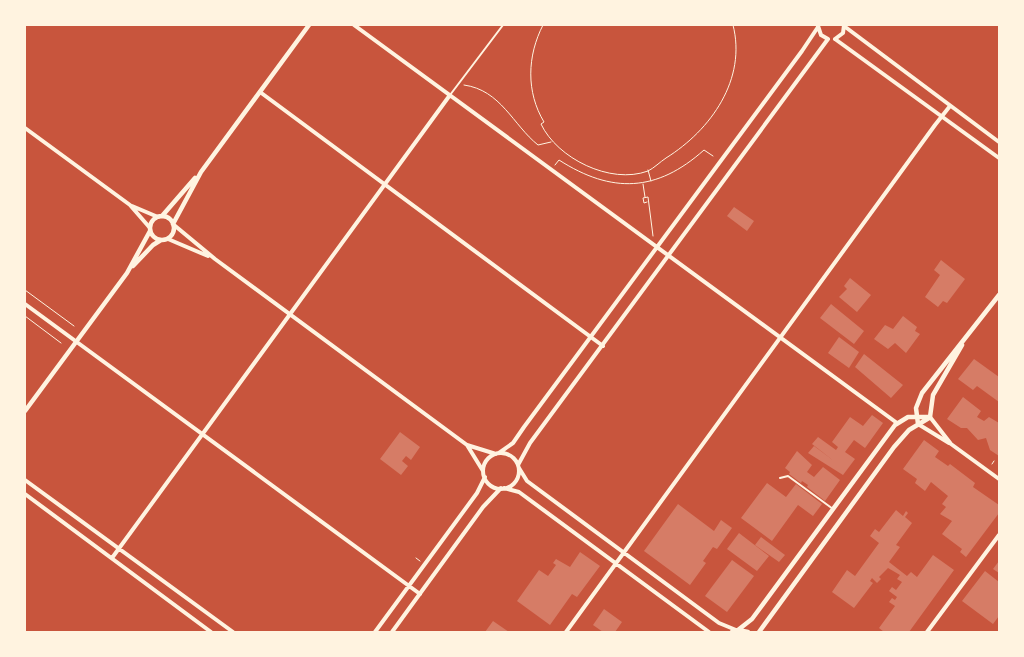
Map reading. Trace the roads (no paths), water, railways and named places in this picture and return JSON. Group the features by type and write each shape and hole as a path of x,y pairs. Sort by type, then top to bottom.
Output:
{"street":[{"path":"127,273 150,230 152,221 160,216 201,172 309,25"},
{"path":"354,25 897,423"},
{"path":"818,26 821,35 828,39 835,39 841,35 844,26 999,142"},
{"path":"375,632 478,493 486,461 513,443 802,51 818,26"},
{"path":"392,632 483,507 503,488 516,481 518,466 530,442 603,346 667,254 828,39"},
{"path":"835,39 999,158"},
{"path":"260,92 603,346"},
{"path":"112,558 450,95"},
{"path":"566,632 950,106"},
{"path":"25,128 130,205 154,238 161,240"},
{"path":"168,239 173,233 174,225 201,172"},
{"path":"130,205 169,218 174,225 215,259 467,445 510,456 527,481 624,553 719,623 735,631 748,632"},
{"path":"25,411 127,273 153,244 168,239 215,259"},
{"path":"999,295 964,342 946,359 922,393 915,415 918,424 951,444 999,479"},
{"path":"25,304 420,594"},
{"path":"951,444 930,417 930,404 935,391 953,364 964,342"},
{"path":"735,631 752,619 897,423 915,415 930,417"},
{"path":"759,632 894,447 909,430 930,417"},
{"path":"884,440 894,447"},
{"path":"467,445 491,485 519,492 709,632"},
{"path":"25,480 233,632"},
{"path":"25,494 211,632"},
{"path":"817,531 827,538"},
{"path":"928,632 999,535"},
{"path":"187,614 194,604"}],"lane":[{"path":"450,95 503,25"},
{"path":"780,478 788,476 833,509"}]}
